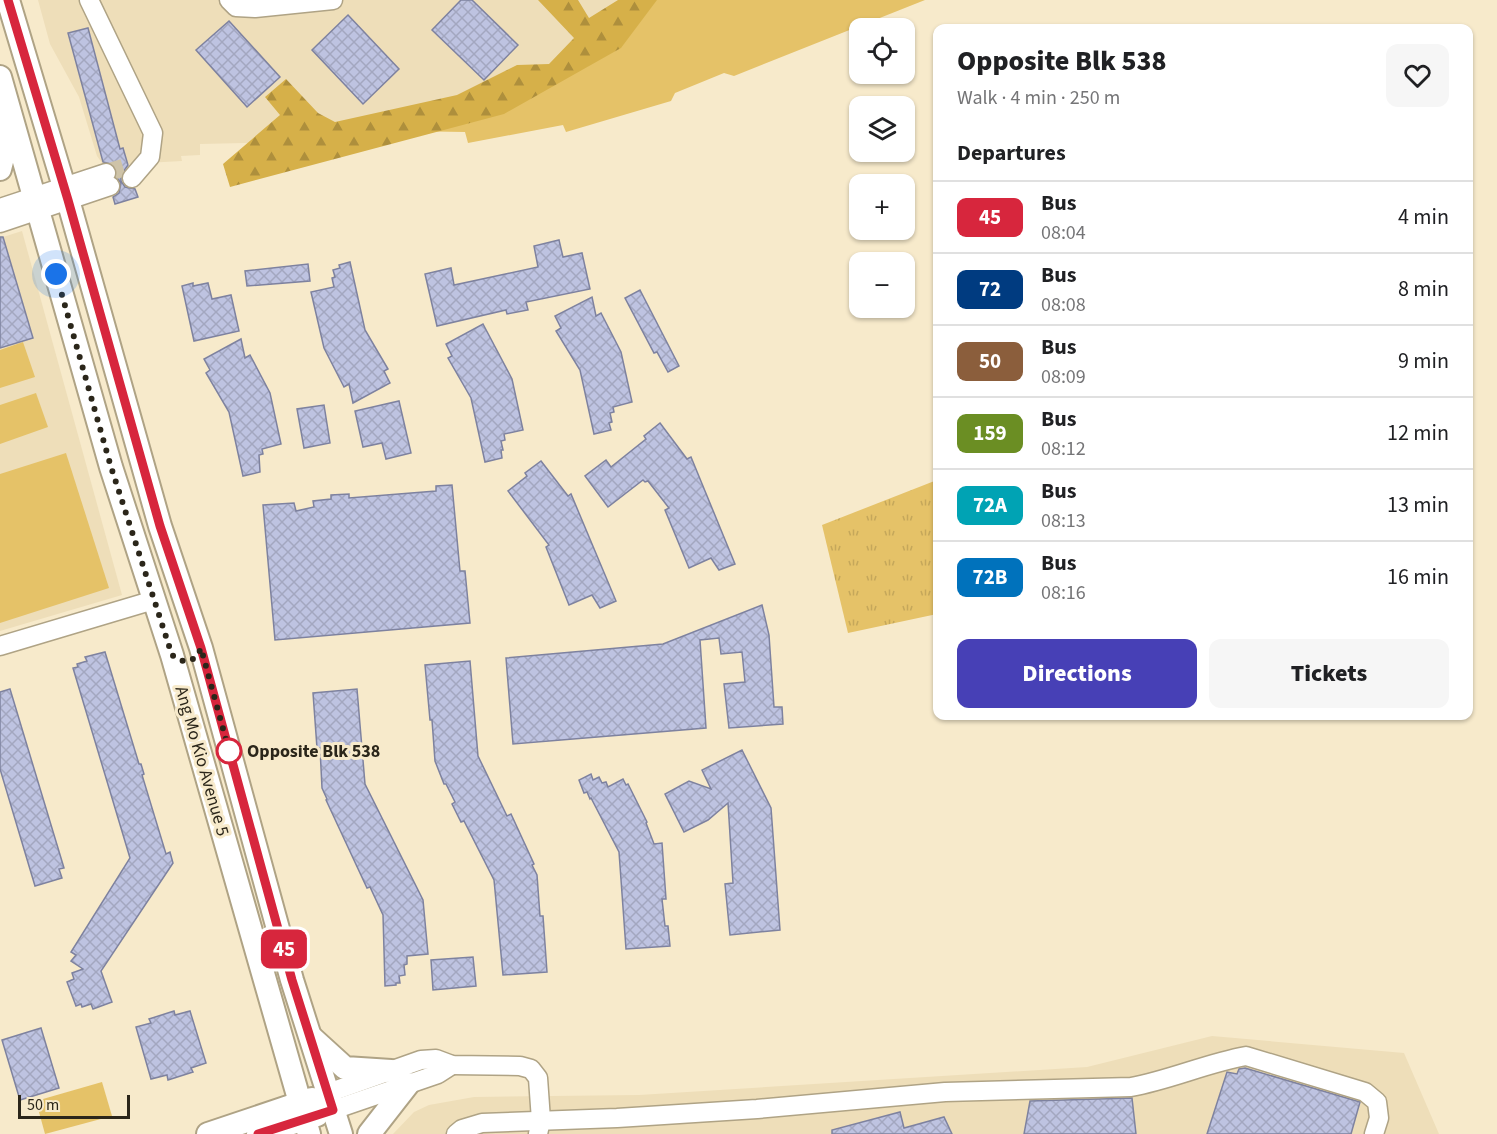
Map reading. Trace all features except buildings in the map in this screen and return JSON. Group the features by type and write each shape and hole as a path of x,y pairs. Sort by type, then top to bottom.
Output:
{"main road":[{"name":"Ang Mo Kio Avenue 5","path":"8,0 66,194 160,526 201,648 292,980 341,1134"},
{"name":"Ang Mo Kio Avenue 5","path":"0,77 111,467 172,655 304,1119"},
{"path":"0,169 6,146 9,112"},
{"path":"172,655 177,660 186,662 195,658 201,648"},
{"path":"311,1037 345,1068 399,1078 369,1134"},
{"path":"258,1134 304,1119 330,1102"},
{"path":"208,1134 304,1119"}],"street":[{"path":"89,0 153,133 150,157 135,170"},
{"path":"232,2 255,8 333,0"},
{"path":"0,223 35,204 102,181"},
{"path":"0,208 35,204"},
{"path":"0,646 154,600"},
{"path":"456,1134 482,1123 540,1127 617,1118 945,1092 1131,1087 1156,1083 1246,1056 1365,1092 1377,1102 1379,1118 1374,1134"},
{"path":"330,1102 399,1078 438,1074 452,1065 520,1066 531,1069 538,1078 540,1127"}],"shaded area":[{"path":"38,0 643,0 588,66 331,141 200,144 200,155 181,156 182,161 109,165 102,163 97,156 79,97 50,44"},
{"path":"22,231 122,595 0,631 0,238"},
{"path":"1212,1036 1404,1053 1439,1134 393,1134 414,1112 429,1105 474,1097 639,1095 1087,1067"}],"green space":[{"path":"538,0 578,0 589,18 618,0 657,0 621,48 504,114 230,187 223,164 280,115 265,97 286,79 318,113 335,122 457,95 517,65 549,64 574,38"},
{"path":"643,0 925,0 880,18 849,18 849,30 734,76 724,73 675,93 671,101 566,132 563,125 468,143 465,132 402,131 588,66"},
{"path":"23,342 35,377 0,388 0,350"},
{"path":"36,393 48,427 0,444 0,405"},
{"path":"66,453 109,588 0,623 0,474"},
{"path":"933,482 933,615 848,633 822,525"},
{"path":"102,1082 112,1116 45,1134 36,1101"}],"tunnel":[{"path":"106,173 129,166"}],"bus line":[{"name":"45","path":"8,0 68,200 160,526 201,648 292,980 333,1110 258,1134"}],"place":[{"name":"Opposite Blk 538","path":"229,751"}],"route":[{"path":"56,274 111,467 172,655 181,662 191,661 198,655 201,648 231,758 229,751"}]}
